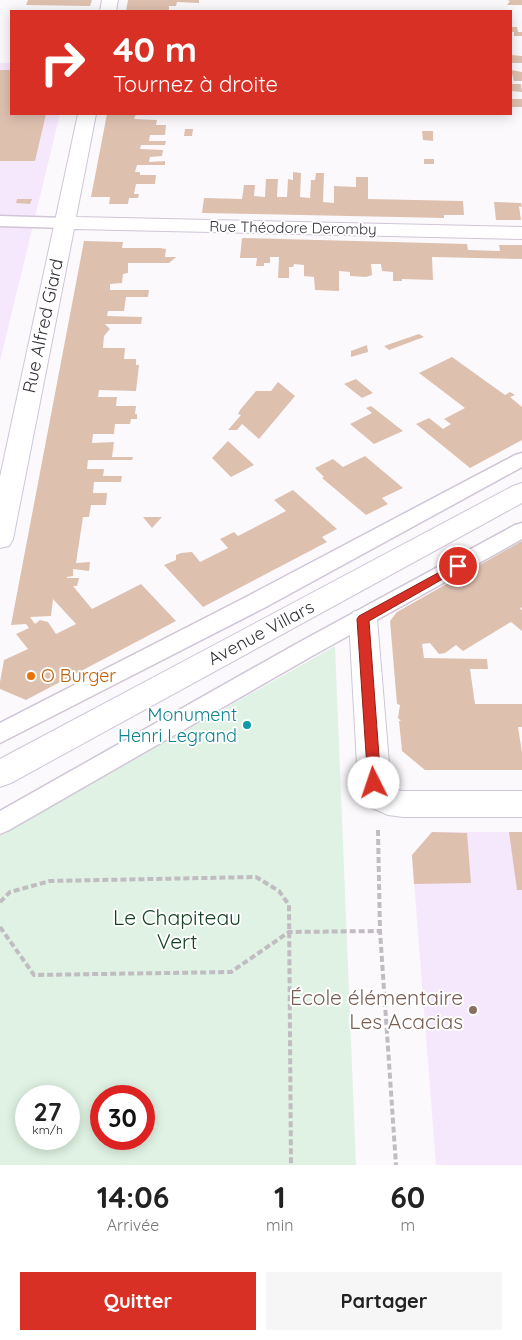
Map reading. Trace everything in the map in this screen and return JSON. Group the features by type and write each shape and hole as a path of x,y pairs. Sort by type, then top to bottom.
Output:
{"street":[{"name":"Rue Alfred Giard","path":"0,539 87,115"},
{"name":"Rue Théodore Deromby","path":"65,223 522,233"},
{"name":"Avenue Villars","path":"0,774 522,492"},
{"path":"363,619 374,783 377,794 386,802 403,804 522,804"}],"lane":[{"path":"0,221 65,223"},
{"path":"0,734 256,602 522,458"},
{"path":"0,823 304,650 522,530"}],"path":[{"path":"377,794 380,931 396,1165"},
{"path":"0,902 10,892 50,881 256,877 279,891 289,905 291,1165"},
{"path":"0,927 34,975 230,972 289,932 380,931"}],"shaded area":[{"path":"0,63 10,63 10,115 60,115 0,361"},
{"name":"École élémentaire Les Acacias","path":"432,832 522,832 522,1165 436,1165 412,855"}],"green space":[{"name":"Le Chapiteau Vert","path":"335,646 356,1165 0,1165 0,836"}],"building":[{"path":"28,0 92,0 90,6 26,5"},
{"path":"128,0 199,0 199,3 177,2 176,6 169,6 169,10 126,10"},
{"path":"507,0 522,0 522,5 507,5 510,1"},
{"path":"512,27 517,27 518,32 522,32 522,36 514,36 514,32 512,32"},
{"path":"512,55 522,56 522,63 512,63"},
{"path":"0,70 10,70 10,115 46,115 35,161 0,161"},
{"path":"512,70 522,72 522,81 514,81"},
{"path":"512,84 521,84 522,92 512,91"},
{"path":"512,99 522,99 522,107 512,107"},
{"path":"107,115 136,115 134,119 157,120 156,125 166,125 165,135 150,135 149,141 166,141 165,145 141,145 140,149 163,150 162,156 150,157 149,162 165,161 165,165 137,165 135,172 140,172 140,175 156,175 155,184 136,184 134,194 139,194 138,198 129,198 128,204 109,204 110,197 91,197"},
{"path":"185,129 193,129 192,136 184,136"},
{"path":"422,131 433,131 433,141 423,140"},
{"path":"424,159 434,159 434,164 424,164"},
{"path":"293,172 301,173 300,197 310,198 311,180 315,180 316,173 324,173 323,202 334,203 334,186 356,187 356,177 368,177 368,199 463,201 464,215 444,215 444,218 202,213 204,198 242,199 244,185 255,185 254,196 265,197 266,179 278,179 277,197 287,197 288,179 293,180"},
{"path":"17,199 32,199 30,204 16,203"},
{"path":"494,202 521,203 522,207 519,206 521,220 496,220"},
{"path":"242,238 467,244 468,250 500,251 499,245 522,245 522,259 432,257 433,280 402,279 402,281 393,281 393,272 382,271 381,264 371,264 372,275 366,277 350,276 350,272 339,271 339,291 315,290 314,277 304,276 304,265 294,264 293,267 289,267 289,278 278,278 279,257 270,257 270,263 264,263 264,266 256,266 257,258 240,258"},
{"path":"84,241 123,242 122,248 166,249 165,257 176,257 169,263 128,263 128,273 123,274 122,283 110,284 110,290 149,290 148,297 126,297 124,311 108,311 107,316 142,317 141,324 105,324 110,329 104,336 103,348 125,348 124,359 136,359 136,365 139,365 136,391 99,390 98,397 117,397 116,406 136,406 135,414 137,414 137,419 131,419 130,424 115,424 114,434 93,434 92,443 114,442 112,457 133,457 132,460 88,460 87,469 104,469 103,476 122,476 121,482 94,482 93,493 107,493 106,505 91,505 89,517 83,517 76,563 90,562 89,571 73,569 73,576 67,578 79,578 77,586 73,586 92,609 141,584 176,621 26,700 0,689 4,660 28,649 16,634 29,628 26,624 11,625","holes":["53,599 76,624 56,634 48,622 40,620 35,624 30,617 51,616"]},
{"path":"419,334 424,337 389,350 384,346"},
{"path":"367,345 368,352 351,357 351,351"},
{"path":"452,357 505,395 510,392 515,395 510,397 522,407 522,440 470,468 416,424 429,418 443,429 451,424 444,419 465,408 419,373"},
{"path":"356,379 373,393 362,398 344,384"},
{"path":"278,382 295,396 259,439 242,424 237,430 228,430 241,415 238,414 240,410 256,391 271,391"},
{"path":"371,406 403,431 374,444 350,424 372,413 366,408"},
{"path":"228,441 254,465 231,477 212,458"},
{"path":"365,456 403,488 382,498 388,504 366,515 322,478 324,477 315,468 333,459 343,467"},
{"path":"293,490 337,529 322,537 327,542 203,607 164,565 176,560 176,555 181,553 192,552 200,562 228,548 220,539 234,532 238,536 286,511 274,500"},
{"path":"143,517 162,517 152,528"},
{"path":"522,541 522,607 520,609 522,610 522,631 511,622 463,651 456,645 445,653 439,654 430,643 422,644 424,658 487,659 488,669 470,669 475,704 522,704 522,727 518,727 522,752 522,770 425,770 402,751 399,721 401,721 398,718 400,705 397,704 390,621 397,612"},
{"path":"432,832 467,833 471,883 414,884 412,855"},
{"path":"509,832 522,832 522,890 517,890"}],"place":[{"name":"O Burger","path":"31,676"},
{"name":"Monument Henri Legrand","path":"247,725"},
{"name":"École élémentaire Les Acacias","path":"473,1010"}],"route":[{"path":"374,783 363,619 458,566"}]}
